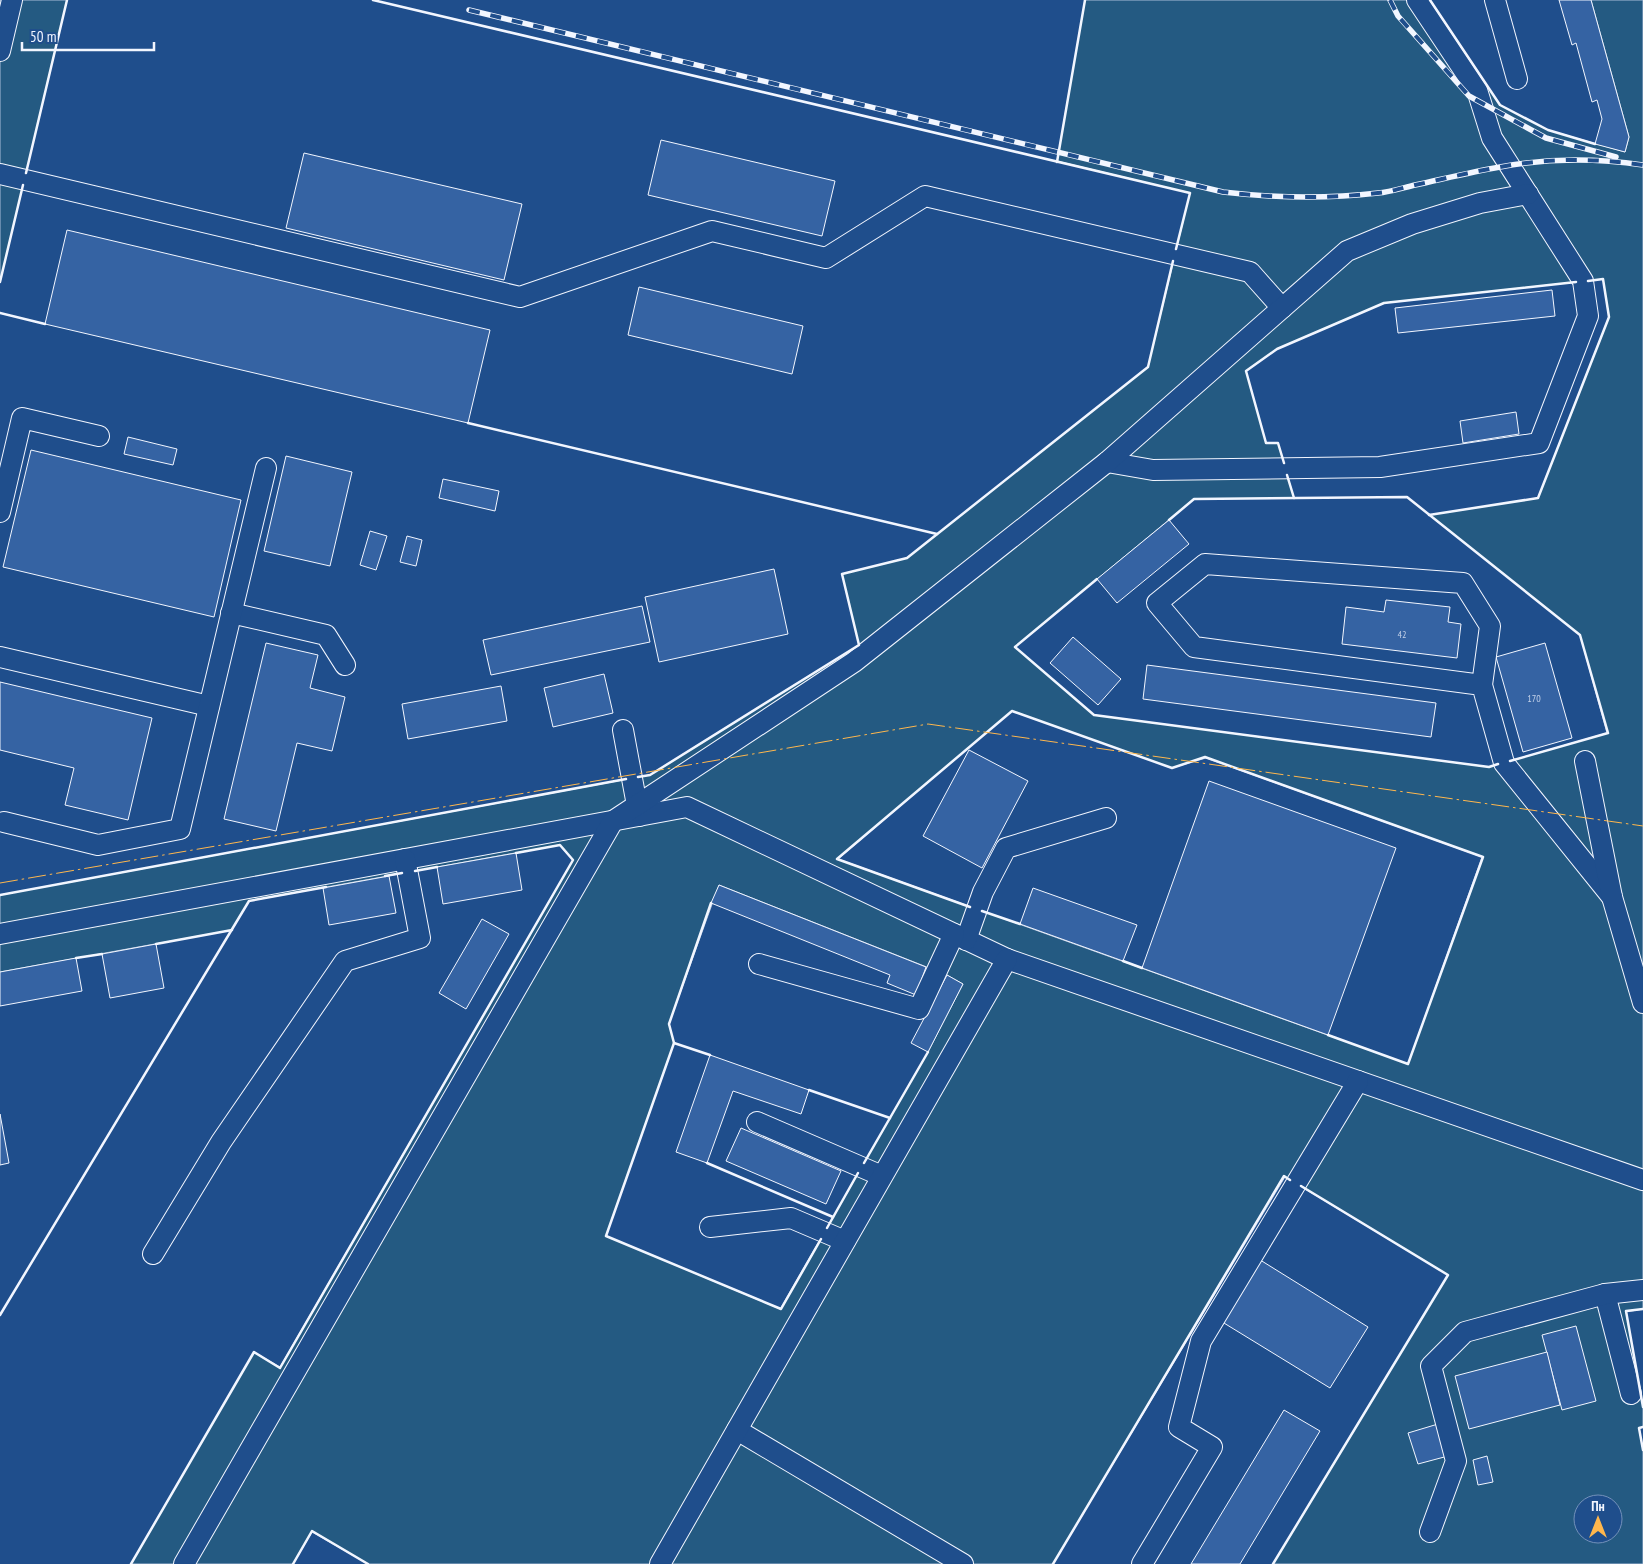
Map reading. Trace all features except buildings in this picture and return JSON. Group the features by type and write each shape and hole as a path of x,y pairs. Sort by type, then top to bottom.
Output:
{"street":[{"path":"0,51 12,0"},
{"path":"1107,462 1153,470 1380,468 1539,443 1588,316 1583,281 1492,138 1478,90 1417,0"},
{"path":"1495,0 1517,80"},
{"path":"0,174 520,297 712,231 826,258 925,196 1250,272 1282,308"},
{"path":"638,811 681,776 854,662 1107,462 1347,251 1412,224 1480,203 1528,194"},
{"path":"0,512 22,418 99,436"},
{"path":"4,822 98,844 180,829 266,468"},
{"path":"1482,685 1194,647 1157,603 1205,564 1463,583 1490,626 1482,685 1504,762 1612,897"},
{"path":"231,613 326,635 345,665"},
{"path":"0,656 209,706"},
{"path":"623,730 638,811"},
{"path":"1584,761 1612,897 1643,1003"},
{"path":"681,776 687,807"},
{"path":"0,934 613,821 638,811 687,807 1006,959 1643,1180"},
{"path":"759,964 919,1009 960,937 1006,848 1106,818"},
{"path":"184,1564 613,821"},
{"path":"153,1254 221,1142 345,961 420,938 405,859"},
{"path":"660,1564 1006,959"},
{"path":"1142,1564 1212,1447 1179,1427 1201,1341 1358,1081"},
{"path":"757,1122 882,1176"},
{"path":"710,1227 791,1218 844,1241"},
{"path":"1430,1532 1456,1462 1431,1366 1465,1332 1605,1294 1643,1290"},
{"path":"1605,1294 1631,1394"},
{"path":"737,1430 963,1564"}],"shaded area":[{"path":"0,0 67,0 0,282"},
{"path":"1085,0 1430,0 1500,105 1548,130 1625,152 1629,137 1591,0 1643,0 1643,1309 1626,1312 1643,1407 1643,1427 1639,1428 1643,1450 1643,1564 1273,1564 1448,1275 1285,1177 1053,1564 368,1564 312,1532 293,1564 131,1564 254,1352 280,1367 573,860 559,845 249,901 232,930 0,972 0,895 650,775 859,645 842,574 907,558 1148,367 1190,193 1057,161","holes":["1603,279 1609,317 1538,498 1429,515 1580,635 1607,733 1489,767 1094,715 1015,647 1194,499 1294,498 1278,443 1266,443 1246,371 1277,349 1384,303","1012,711 1172,768 1206,758 1482,857 1408,1064 838,859","719,885 947,975 963,984 928,1052 780,1309 606,1236 674,1043 669,1024"]}],"railway":[{"path":"1390,0 1398,16 1469,96 1546,138 1616,157"},
{"path":"469,10 1223,192 1281,197 1359,195 1387,192 1478,171 1536,162 1589,160 1643,165"}],"wall":[{"path":"26,173 67,0"},
{"path":"373,0 1190,193 1176,249"},
{"path":"1057,162 1085,0"},
{"path":"1430,0 1500,105 1548,130 1595,144"},
{"path":"0,282 23,185"},
{"path":"638,777 650,775 859,645 842,574 907,558 1148,367 1173,261"},
{"path":"1429,515 1538,498 1609,317 1603,279 1588,281"},
{"path":"1284,463 1278,443 1266,443 1246,371 1277,349 1384,303 1576,282"},
{"path":"0,313 45,324"},
{"path":"468,423 937,534"},
{"path":"1287,475 1294,498"},
{"path":"1169,520 1194,499 1407,497 1580,635 1608,733 1510,761"},
{"path":"1097,579 1015,647 1094,715 1489,767 1498,764"},
{"path":"970,907 837,859 1012,711 1172,768 1205,757 1483,857 1408,1064 1328,1035"},
{"path":"0,895 626,779"},
{"path":"131,1564 254,1352 280,1368 573,860 560,845 516,853"},
{"path":"415,871 437,867"},
{"path":"385,876 402,873"},
{"path":"0,1315 249,901 326,887"},
{"path":"711,903 669,1024 674,1043 606,1236 781,1309 821,1239"},
{"path":"982,911 1020,924"},
{"path":"156,944 232,930"},
{"path":"76,958 102,954"},
{"path":"1123,961 1142,968"},
{"path":"674,1043 710,1055"},
{"path":"864,1163 928,1052"},
{"path":"809,1090 890,1118"},
{"path":"707,1163 833,1217"},
{"path":"827,1228 858,1173"},
{"path":"1053,1564 1284,1176 1290,1180"},
{"path":"1273,1564 1448,1275 1301,1186"},
{"path":"1643,1309 1626,1311 1643,1407"},
{"path":"1643,1427 1639,1428 1643,1450"},
{"path":"293,1564 312,1531 368,1564"}],"power":[{"path":"0,883 928,724 1643,826"}]}
